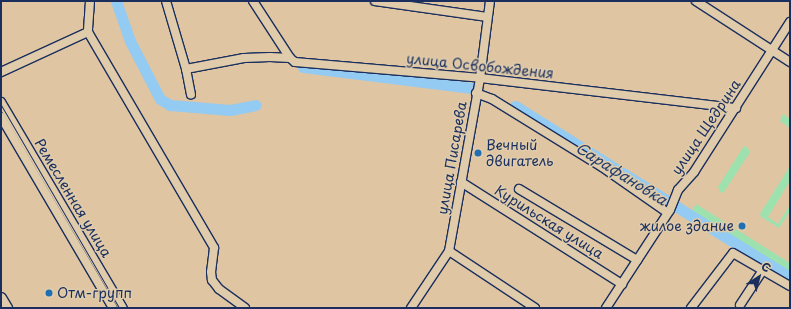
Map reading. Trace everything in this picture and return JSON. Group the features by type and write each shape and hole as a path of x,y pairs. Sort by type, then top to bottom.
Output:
{"main road":[{"path":"1,298 7,308"}],"street":[{"path":"90,1 91,13 88,32 170,169 214,248 211,272 212,280 219,289 245,308"},
{"path":"166,1 186,69 191,96"},
{"path":"253,1 290,58"},
{"path":"375,1 487,18"},
{"name":"улица Писарева","path":"411,308 449,251 476,93 480,78 490,1"},
{"path":"696,1 790,62"},
{"name":"улица Щедрина","path":"606,308 669,211 675,201 678,190 694,172 790,22"},
{"path":"1,72 88,32"},
{"name":"улица Освобождения","path":"186,69 244,58 290,58 295,62 480,78 736,108"},
{"name":"улица Освобождения","path":"476,93 492,100 602,167 669,211"},
{"name":"Ремесленная улица","path":"1,102 122,308"},
{"name":"Ремесленная улица","path":"1,117 112,308"},
{"name":"Курильская улица","path":"461,182 622,284"},
{"name":"Курильская улица","path":"519,188 637,260"},
{"path":"449,251 535,308"},
{"path":"691,308 733,253 790,286"},
{"path":"740,305 763,270"}],"green space":[{"path":"783,114 790,119 790,128 780,121"},
{"path":"744,146 748,148 750,152 724,192 721,193 718,187"},
{"path":"790,166 790,181 768,217 778,224 790,205 790,211 779,228 761,217 760,214"},
{"path":"696,204 790,263 790,274 690,214"}],"waterway":[{"name":"Сарафановка","path":"116,1 130,41 160,99 170,105 230,110 256,105"},
{"name":"Сарафановка","path":"303,67 472,88"},
{"name":"Сарафановка","path":"515,106 790,277"}],"tram line":[{"path":"1,105 119,308"}],"place":[{"name":"Вечный двигатель","path":"478,153"},
{"name":"жилое здание","path":"742,226"},
{"name":"Отм-групп","path":"49,293"}]}
